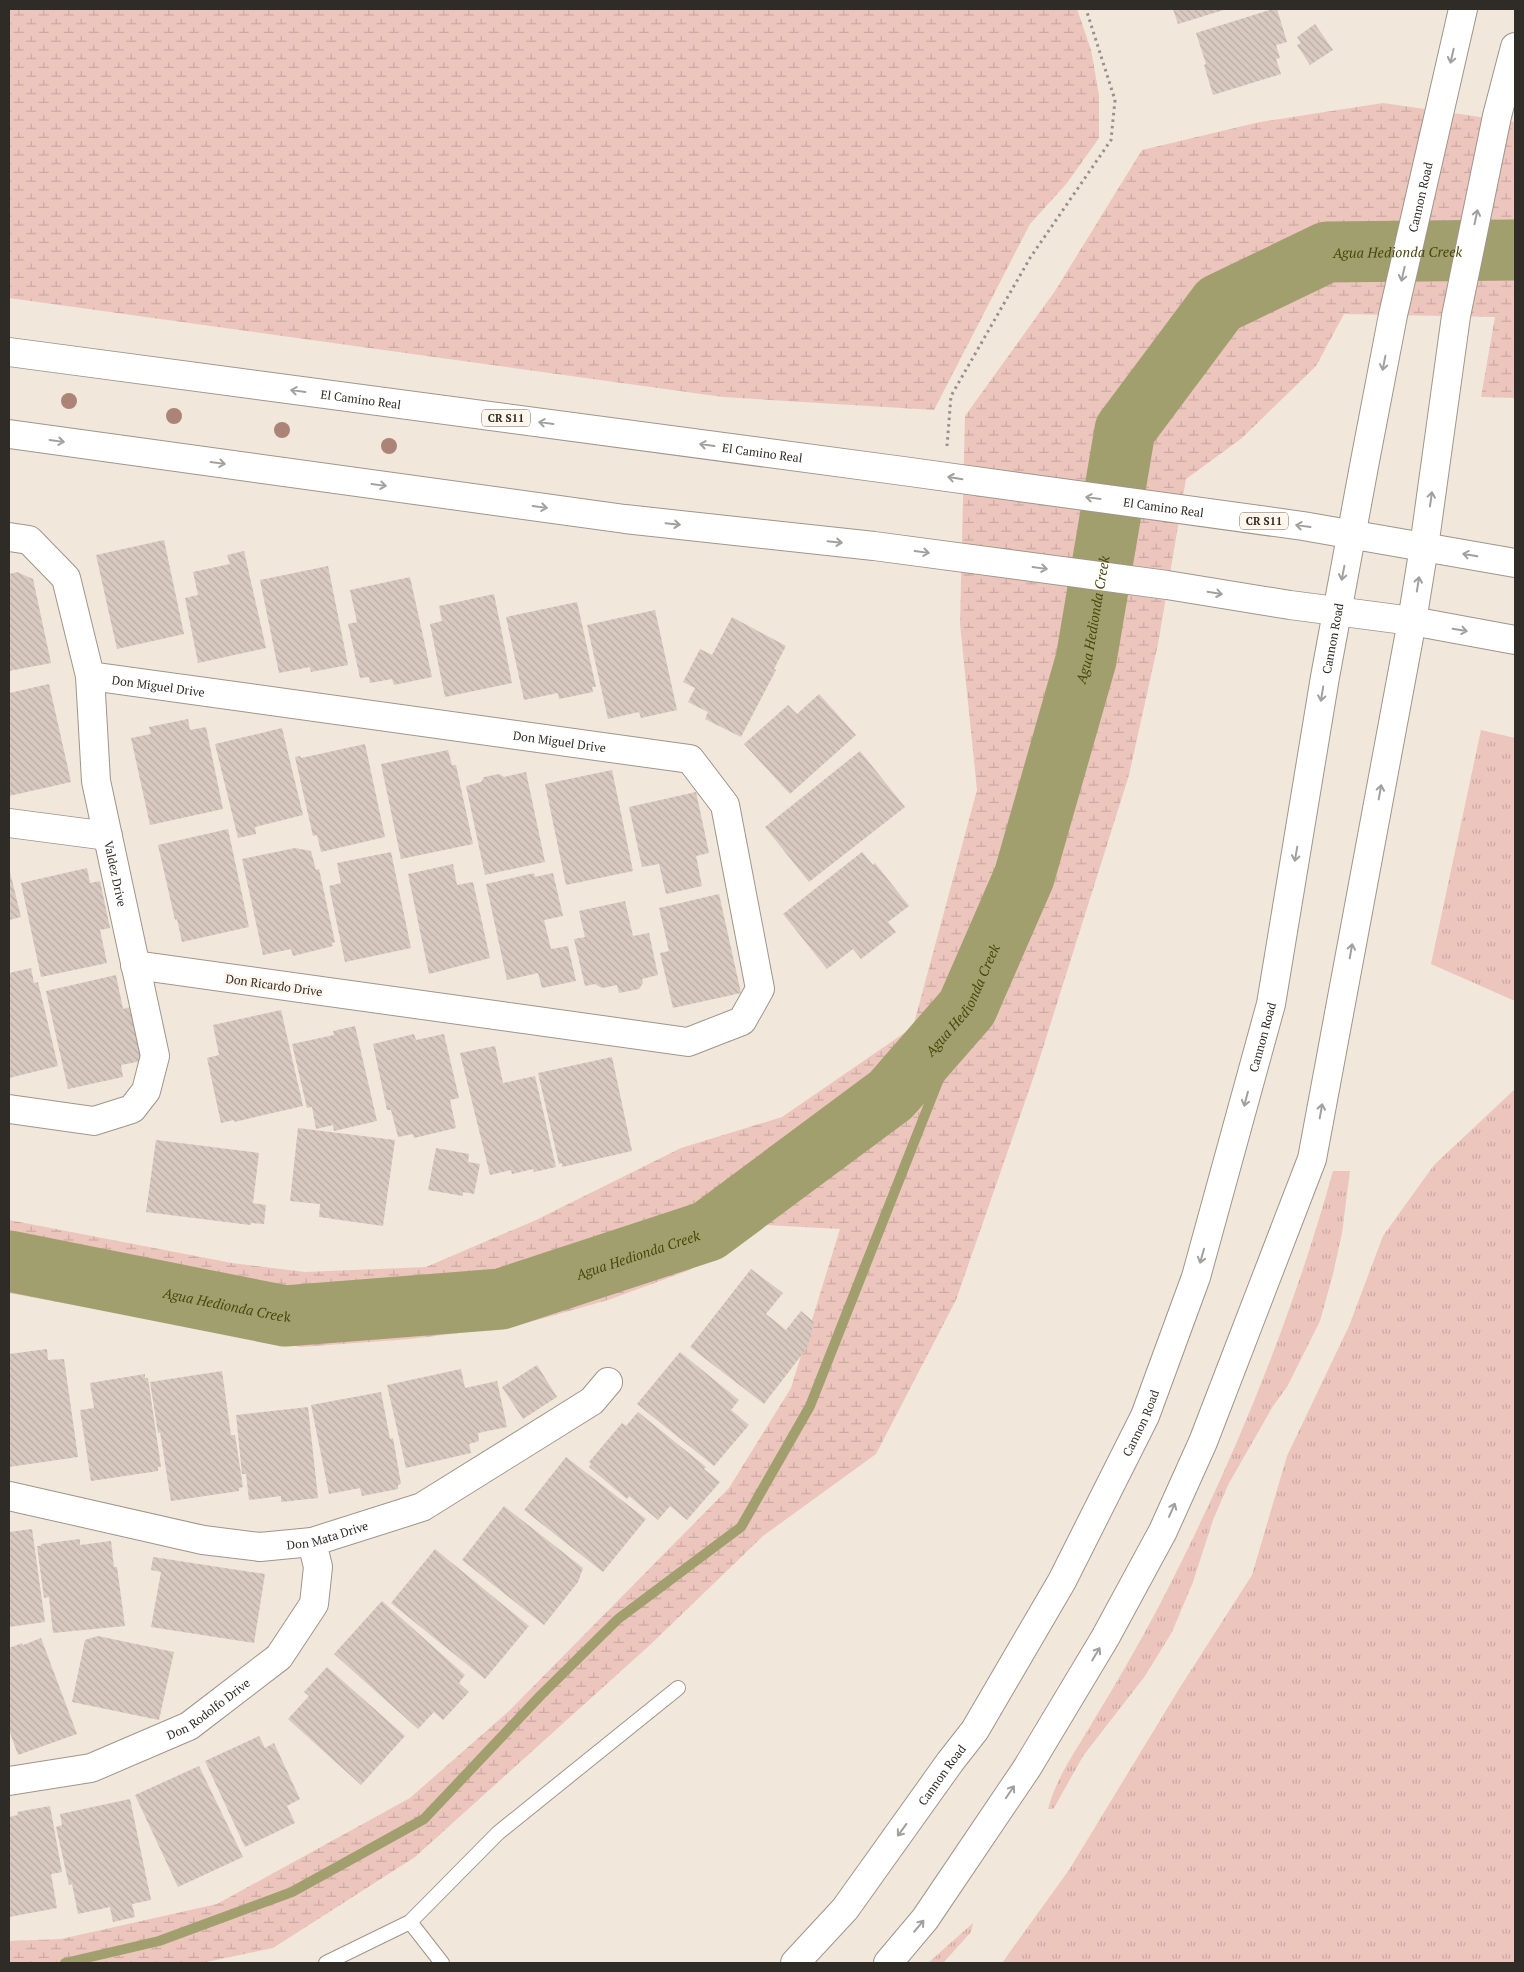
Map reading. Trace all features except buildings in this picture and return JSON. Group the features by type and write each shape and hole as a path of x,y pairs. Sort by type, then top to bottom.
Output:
{"main road":[{"name":"Cannon Road","path":"795,1963 845,1909 975,1730 1062,1580 1144,1416 1196,1277 1271,1004 1336,611 1393,315 1463,9"},
{"path":"888,1963 925,1919 1026,1768 1100,1647 1163,1531 1203,1442 1312,1159 1412,621 1456,316 1497,116 1515,47"},
{"name":"El Camino Real","path":"9,352 942,476 1351,534 1515,563"},
{"path":"9,434 625,519 874,546 1167,585 1412,621 1515,640"},
{"path":"9,537 28,540 66,578 90,676"},
{"name":"Valdez Drive","path":"90,676 96,781 135,965"},
{"name":"Don Miguel Drive","path":"90,676 690,759 725,805 760,990 742,1021 688,1042"},
{"path":"9,823 108,836"},
{"path":"9,1109 94,1121 132,1108 146,1091 155,1056 135,965"},
{"name":"Don Ricardo Drive","path":"135,965 688,1042"},
{"name":"Don Mata Drive","path":"9,1496 203,1540 260,1547 312,1542 422,1507 592,1401 608,1382"},
{"name":"Don Rodolfo Drive","path":"9,1781 91,1768 189,1726 279,1657 314,1604 318,1567 312,1542"}],"lane":[{"path":"326,1963 410,1922 498,1833 678,1688"},
{"path":"410,1922 442,1963"}],"path":[{"path":"942,476 949,436 951,396 1030,258 1111,140 1115,100 1086,9"}],"green space":[{"path":"9,9 1077,9 1091,50 1099,95 1099,138 1067,183 1030,224 934,410 723,397 9,298"},
{"path":"1383,103 1515,122 1515,398 1481,397 1495,317 1344,314 1316,366 1242,438 1186,479 1158,644 1129,775 1035,1073 956,1300 876,1454 763,1536 651,1644 415,1857 273,1948 202,1963 9,1963 9,1941 61,1939 217,1904 410,1798 509,1711 729,1488 791,1388 840,1229 750,1224 690,1270 608,1300 516,1326 410,1339 301,1347 9,1293 9,1220 232,1263 305,1272 426,1267 536,1220 681,1148 782,1117 913,1027 977,790 960,624 965,416 1055,291 1142,150 1260,122"},
{"path":"1481,730 1515,738 1515,1001 1431,964"},
{"path":"1515,1089 1515,1963 1002,1963 1069,1870 1179,1689 1252,1575 1287,1456 1349,1326 1383,1236 1434,1165"},
{"path":"1333,1171 1350,1171 1342,1233 1320,1321 1287,1387 1273,1406 1228,1485 1213,1520 1193,1582 1172,1632 1145,1676 1083,1756 1054,1808 1048,1809 1062,1773 1128,1663 1159,1606 1211,1501 1235,1447 1278,1338 1298,1283"},
{"path":"973,1923 971,1932 943,1963 928,1963"}],"waterway":[{"name":"Agua Hedionda Creek","path":"9,1261 285,1316 501,1299 708,1231 891,1095 967,1008 1024,877 1086,660 1125,430 1219,304 1327,252 1515,250"},
{"path":"65,1963 159,1941 292,1892 424,1819 541,1695 618,1619 741,1527 810,1406 967,1008"}]}
